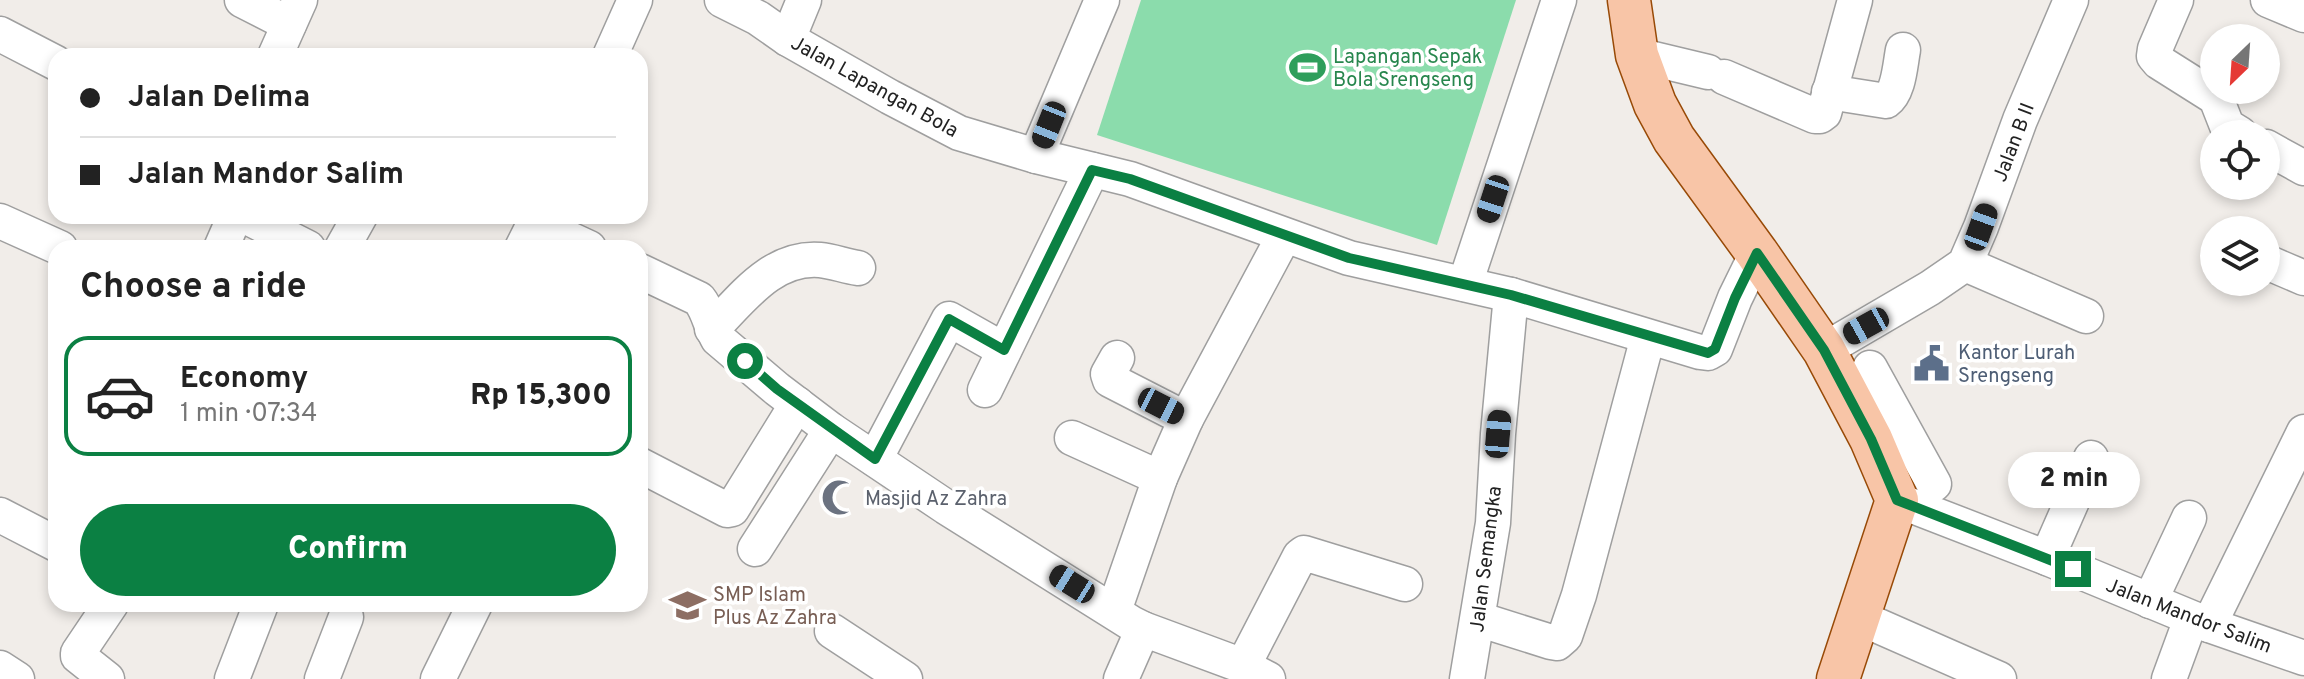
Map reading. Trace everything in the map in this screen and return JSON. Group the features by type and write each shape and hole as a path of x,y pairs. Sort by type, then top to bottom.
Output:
{"main road":[{"path":"1629,0 1637,55 1655,104 1674,139 1886,432 1915,492 1858,617 1838,679"}],"street":[{"path":"242,0 295,12 279,48"},
{"path":"614,48 635,0"},
{"name":"Jalan Lapangan Bola","path":"722,0 959,133 1130,179 1349,258 1511,295 1700,352 1708,353 1715,349 1757,253"},
{"path":"788,39 804,0"},
{"path":"1036,156 1102,0"},
{"path":"1465,284 1559,0"},
{"path":"1839,94 1855,0"},
{"path":"1637,55 1716,74 1820,116 1839,94 1879,0"},
{"name":"Jalan B II","path":"1965,264 2020,120 2071,0"},
{"path":"2176,0 2154,56 2216,98 2225,120"},
{"path":"2268,0 2304,15"},
{"path":"0,34 48,59"},
{"path":"1839,94 1886,101 1891,98 1903,50"},
{"path":"2280,155 2304,168"},
{"path":"985,390 1092,170"},
{"path":"0,221 48,243"},
{"path":"261,224 292,240"},
{"path":"532,229 565,240"},
{"path":"1114,611 1160,478 1186,419 1284,236"},
{"path":"712,329 768,273 795,262 820,260 858,268"},
{"path":"1824,350 1965,264 2086,316"},
{"path":"2280,268 2304,278"},
{"path":"648,275 699,299 718,339 831,430 946,507 1143,629 1245,668 1304,553 1405,584"},
{"name":"Jalan Semangka","path":"1467,679 1493,523 1511,295"},
{"path":"875,459 949,319 1004,350"},
{"path":"1478,619 1551,642 1557,643 1565,636 1579,595 1648,337"},
{"path":"1117,358 1108,374 1110,380 1186,419"},
{"path":"1870,368 1886,432"},
{"path":"648,469 727,510 732,509 797,404"},
{"path":"755,549 831,430"},
{"path":"2169,679 2304,432"},
{"path":"1072,438 1160,478"},
{"path":"2047,558 2091,458"},
{"name":"Jalan Mandor Salim","path":"1915,492 2047,558 2200,622 2304,658"},
{"path":"0,515 48,540"},
{"path":"2150,601 2189,518"},
{"path":"106,612 78,656 107,679"},
{"path":"238,678 259,612"},
{"path":"445,677 472,612"},
{"path":"322,679 346,617"},
{"path":"1858,617 1999,679"},
{"path":"1121,679 1143,629"},
{"path":"832,631 905,679"},
{"path":"0,668 17,679"}],"green space":[{"name":"Lapangan Sepak Bola Srengseng","path":"1141,0 1516,0 1437,245 1097,135"}],"place":[{"name":"Lapangan Sepak Bola Srengseng","path":"1307,67"},
{"name":"Kantor Lurah Srengseng","path":"1932,363"},
{"name":"Masjid Az Zahra","path":"839,498"},
{"name":"SMP Islam Plus Az Zahra","path":"687,605"}],"route":[{"path":"745,361 831,430 875,459 949,319 1004,350 1092,170 1130,179 1349,258 1511,295 1708,353 1715,349 1757,253 1824,350 1871,439 1897,500 2073,569"}]}
